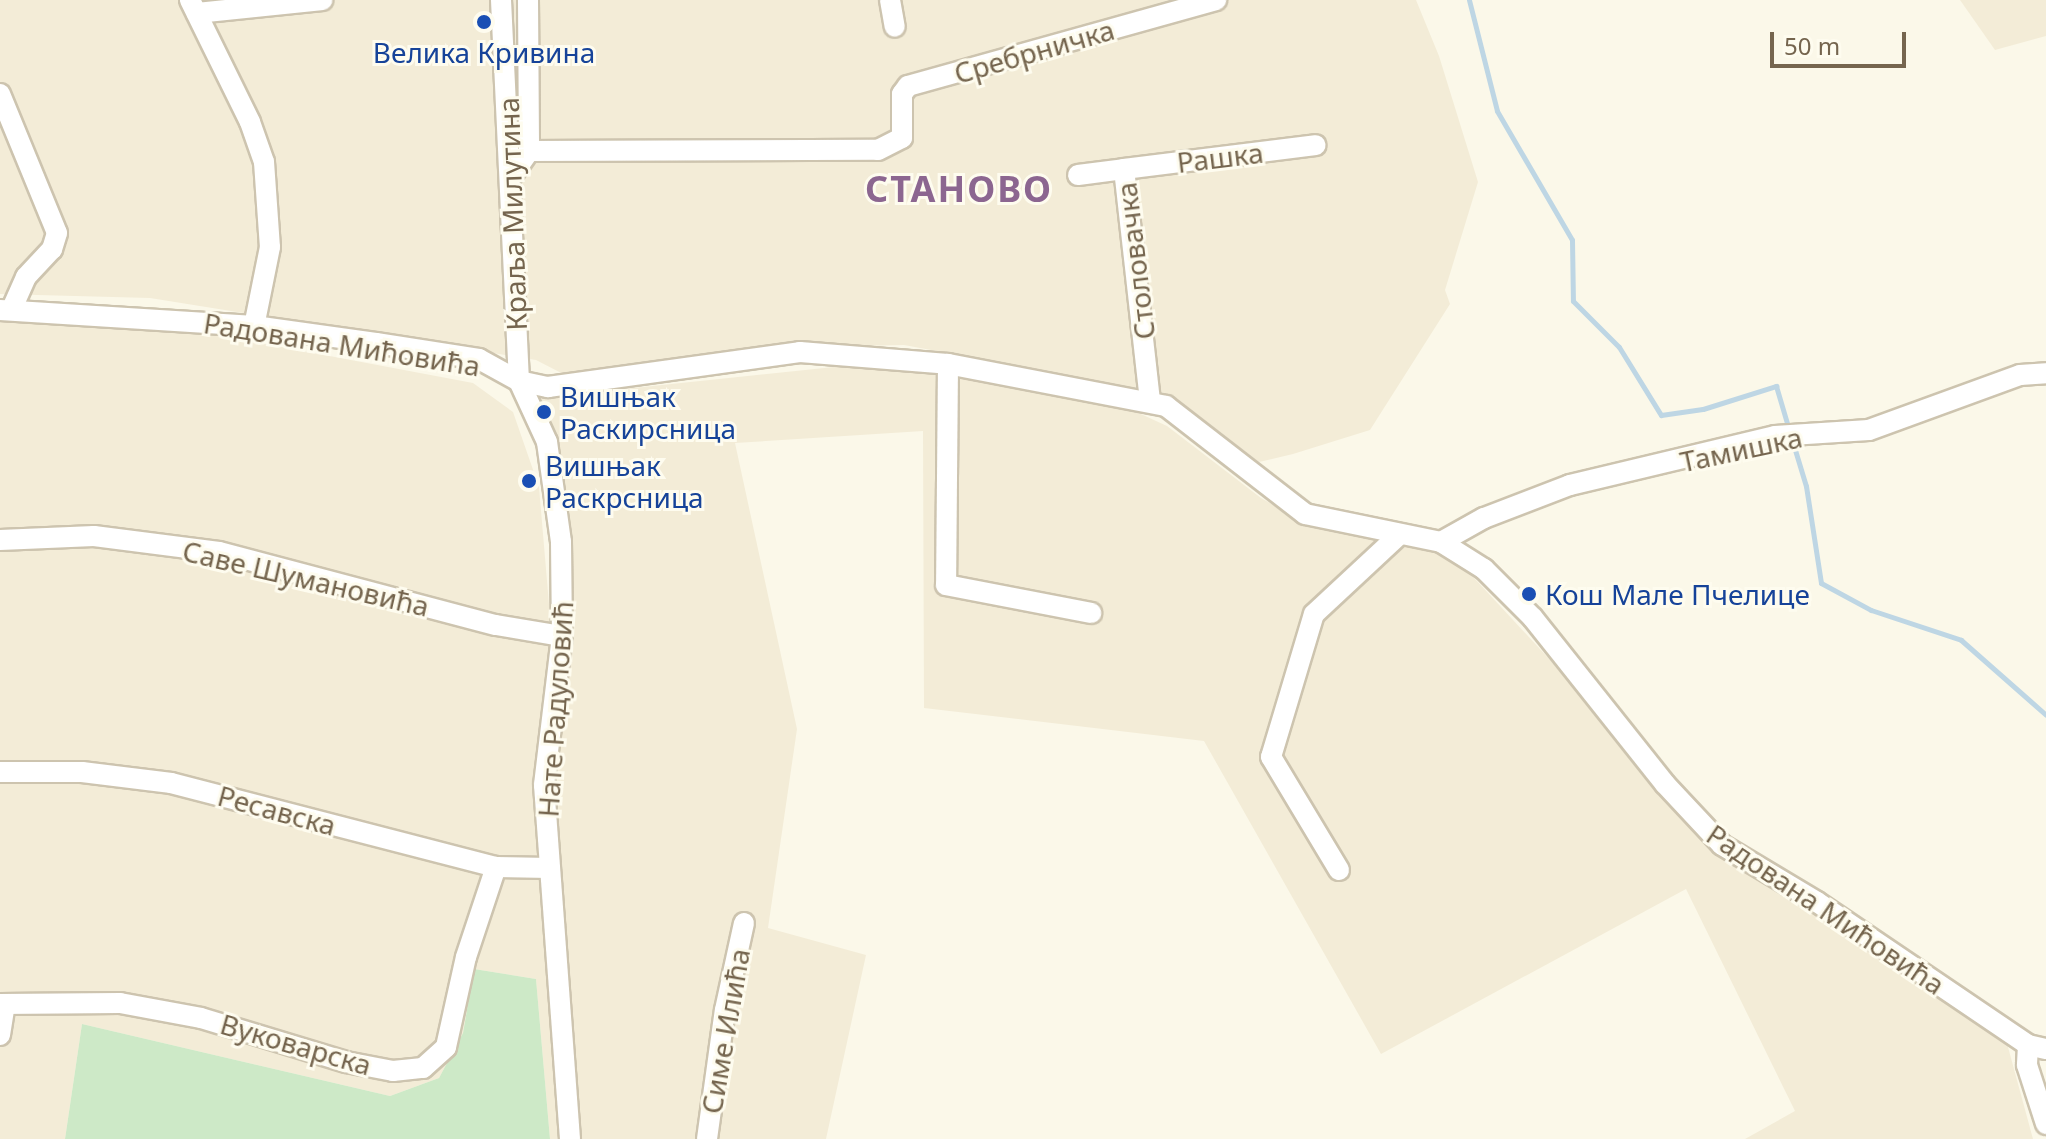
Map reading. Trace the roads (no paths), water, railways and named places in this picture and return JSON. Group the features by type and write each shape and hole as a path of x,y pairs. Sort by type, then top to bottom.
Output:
{"street":[{"path":"254,326 270,247 264,162 250,122 194,7 322,0"},
{"name":"Краља Милутина","path":"501,0 513,174 510,231 519,381"},
{"path":"513,174 529,151 528,0"},
{"path":"890,0 895,27"},
{"name":"Сребрничка","path":"529,151 878,150 896,143 904,132 902,94 908,86 1216,0"},
{"path":"0,94 57,233 52,249 26,277 6,309"},
{"name":"Рашка","path":"1124,169 1316,145"},
{"name":"Столовачка","path":"1078,175 1124,169 1150,400"},
{"name":"Радована Мићовића","path":"6,309 254,326 479,359 519,381 567,386 800,352 948,364 1150,400 1185,417 1305,514 1441,542 1505,587 1689,811 1722,845 1817,902 2037,1047"},
{"path":"948,364 946,585 1091,613"},
{"name":"Тамишка","path":"1441,542 1484,518 1570,485 1775,436 1869,430 2020,375 2046,373"},
{"name":"Нате Радуловић","path":"519,381 543,427 553,472 563,573 562,636 544,785 570,1139"},
{"path":"1339,870 1271,757 1314,614 1400,534"},
{"name":"Саве Шумановића","path":"0,540 94,536 219,552 496,625 562,636"},
{"name":"Ресавска","path":"0,772 82,772 171,783 496,867 550,868"},
{"name":"Вуковарска","path":"3,1004 120,1003 201,1018 346,1062 393,1071 423,1068 446,1047 466,957 496,867"},
{"name":"Симе Илића","path":"707,1139 725,1010 744,923"},
{"path":"0,1035 3,1004"},
{"path":"2037,1047 2027,1065 2046,1124"}],"waterway":[{"path":"1469,0 1497,111 1572,240 1573,301 1619,347 1661,415 1703,409 1776,386 1789,430"},
{"path":"1792,440 1806,486 1821,583 1871,610 1961,640 2046,715"}],"place":[{"name":"Велика Кривина","path":"484,22"},
{"name":"Вишњак Раскирсница","path":"544,412"},
{"name":"Вишњак Раскрсница","path":"529,481"},
{"name":"Кош Мале Пчелице","path":"1529,594"}],"district":[{"name":"СТАНОВО","path":"959,189"}]}
